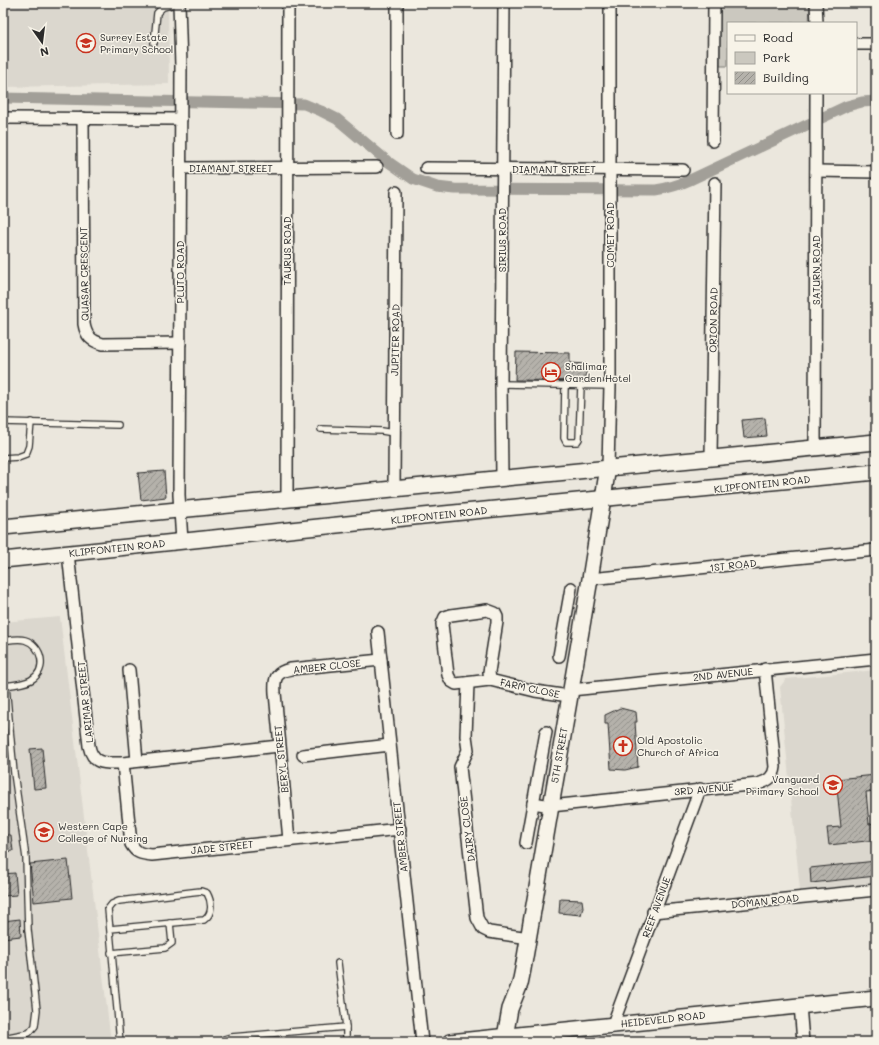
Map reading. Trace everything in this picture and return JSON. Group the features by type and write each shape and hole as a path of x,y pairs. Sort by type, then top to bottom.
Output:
{"main road":[{"path":"3,527 502,477 876,442"},
{"name":"5TH STREET","path":"504,1039 510,1009 520,984 524,968 608,467"},
{"name":"KLIPFONTEIN ROAD","path":"3,560 602,498 876,472"},
{"name":"HEIDEVELD ROAD","path":"450,1042 504,1039 613,1024 876,998"}],"street":[{"name":"PLUTO ROAD","path":"179,3 181,66 179,510 182,541"},
{"name":"TAURUS ROAD","path":"287,499 288,3"},
{"path":"397,3 398,134"},
{"name":"SIRIUS ROAD","path":"502,477 501,384 502,198 504,169 504,3"},
{"name":"COMET ROAD","path":"608,467 610,386 610,3"},
{"path":"713,141 714,3"},
{"path":"816,3 817,22"},
{"path":"857,44 876,44"},
{"name":"SATURN ROAD","path":"815,447 816,94"},
{"path":"3,118 83,118 181,114"},
{"name":"QUASAR CRESCENT","path":"83,118 84,324 87,335 91,339 103,344 180,343"},
{"name":"DIAMANT STREET","path":"181,168 377,167"},
{"name":"DIAMANT STREET","path":"426,168 683,170"},
{"path":"816,171 876,172"},
{"name":"ORION ROAD","path":"712,457 715,183"},
{"name":"JUPITER ROAD","path":"394,488 396,192"},
{"name":"1ST ROAD","path":"590,579 876,550"},
{"name":"LARIMAR STREET","path":"68,553 90,752 98,762 123,763 137,760 279,746"},
{"path":"559,656 571,588"},
{"name":"FARM CLOSE","path":"490,680 489,672 497,622 495,613 487,610 445,617 442,624 448,675 451,681 456,684 490,680 535,691 570,693"},
{"path":"564,628 581,631"},
{"name":"AMBER STREET","path":"378,632 422,1042"},
{"name":"2ND AVENUE","path":"570,693 765,669 876,659"},
{"name":"AMBER CLOSE","path":"275,678 278,674 291,669 381,660"},
{"name":"3RD AVENUE","path":"533,803 551,806 758,784 765,782 771,778 774,773 775,760 765,669"},
{"path":"130,670 137,760"},
{"name":"BERYL STREET","path":"275,678 274,689 289,840"},
{"name":"DAIRY CLOSE","path":"468,683 466,736 468,750 460,767 477,918 483,929 489,932 529,938"},
{"path":"526,843 546,732"},
{"path":"303,755 390,745"},
{"name":"JADE STREET","path":"123,763 130,844 134,850 139,853 152,854 400,829"},
{"name":"REEF AVENUE","path":"613,1024 653,912 700,789"},
{"name":"DOMAN ROAD","path":"653,912 876,890"},
{"path":"800,1005 803,1042"}],"lane":[{"path":"154,43 157,13 163,7 179,3"},
{"path":"501,384 610,386"},
{"path":"565,385 564,438 566,442 577,442 579,439 581,385"},
{"path":"3,422 118,425"},
{"path":"3,458 18,457 26,454 29,446 31,422"},
{"path":"321,429 382,431 394,433"},
{"path":"3,641 19,640 32,643 38,649 42,662 38,672 32,679 4,686 26,858 28,930 37,1010 35,1026 29,1033 3,1038"},
{"path":"110,929 204,920 208,917 211,911 210,898 207,893 202,891 192,892 119,901 112,904 108,909 120,1042"},
{"path":"111,953 165,948 172,942 170,923"},
{"path":"338,963 346,1027 346,1042"},
{"path":"221,1042 224,1039 231,1037 346,1027"}],"shaded area":[{"name":"Surrey Estate Primary School","path":"3,3 168,3 169,84 3,87"},
{"name":"Western Cape College of Nursing","path":"60,617 111,1042 3,1042 3,622"},
{"name":"Vanguard Primary School","path":"876,670 876,883 800,890 780,687 786,679"}],"green space":[{"path":"720,3 810,3 809,22 727,22 727,66 720,66"}],"building":[{"name":"Shalimar Garden Hotel","path":"516,352 570,353 570,363 586,364 586,381 515,380"},
{"path":"765,418 767,436 744,438 742,420"},
{"path":"164,471 166,497 141,500 138,473"},
{"name":"Old Apostolic Church of Africa","path":"620,708 636,712 637,722 635,722 638,767 625,770 611,769 608,724 605,724 605,715"},
{"path":"42,748 46,788 34,789 30,749"},
{"path":"876,775 876,791 866,792 869,824 876,823 876,840 829,845 827,828 841,827 836,779"},
{"path":"3,835 11,835 13,851 3,852"},
{"path":"68,860 72,898 34,902 30,864"},
{"path":"876,861 876,876 811,883 810,868"},
{"path":"15,873 17,895 3,896 3,874"},
{"path":"560,899 582,900 583,907 581,915 559,913"},
{"path":"20,919 21,936 3,938 3,921"}],"waterway":[{"path":"3,98 304,104 337,119 387,161 413,179 437,187 454,189 656,190 690,180 847,106 862,102 876,101"}],"place":[{"name":"Surrey Estate Primary School","path":"86,43"},
{"name":"Shalimar Garden Hotel","path":"551,372"},
{"name":"Old Apostolic Church of Africa","path":"623,746"},
{"name":"Vanguard Primary School","path":"833,785"},
{"name":"Western Cape College of Nursing","path":"44,832"}]}
